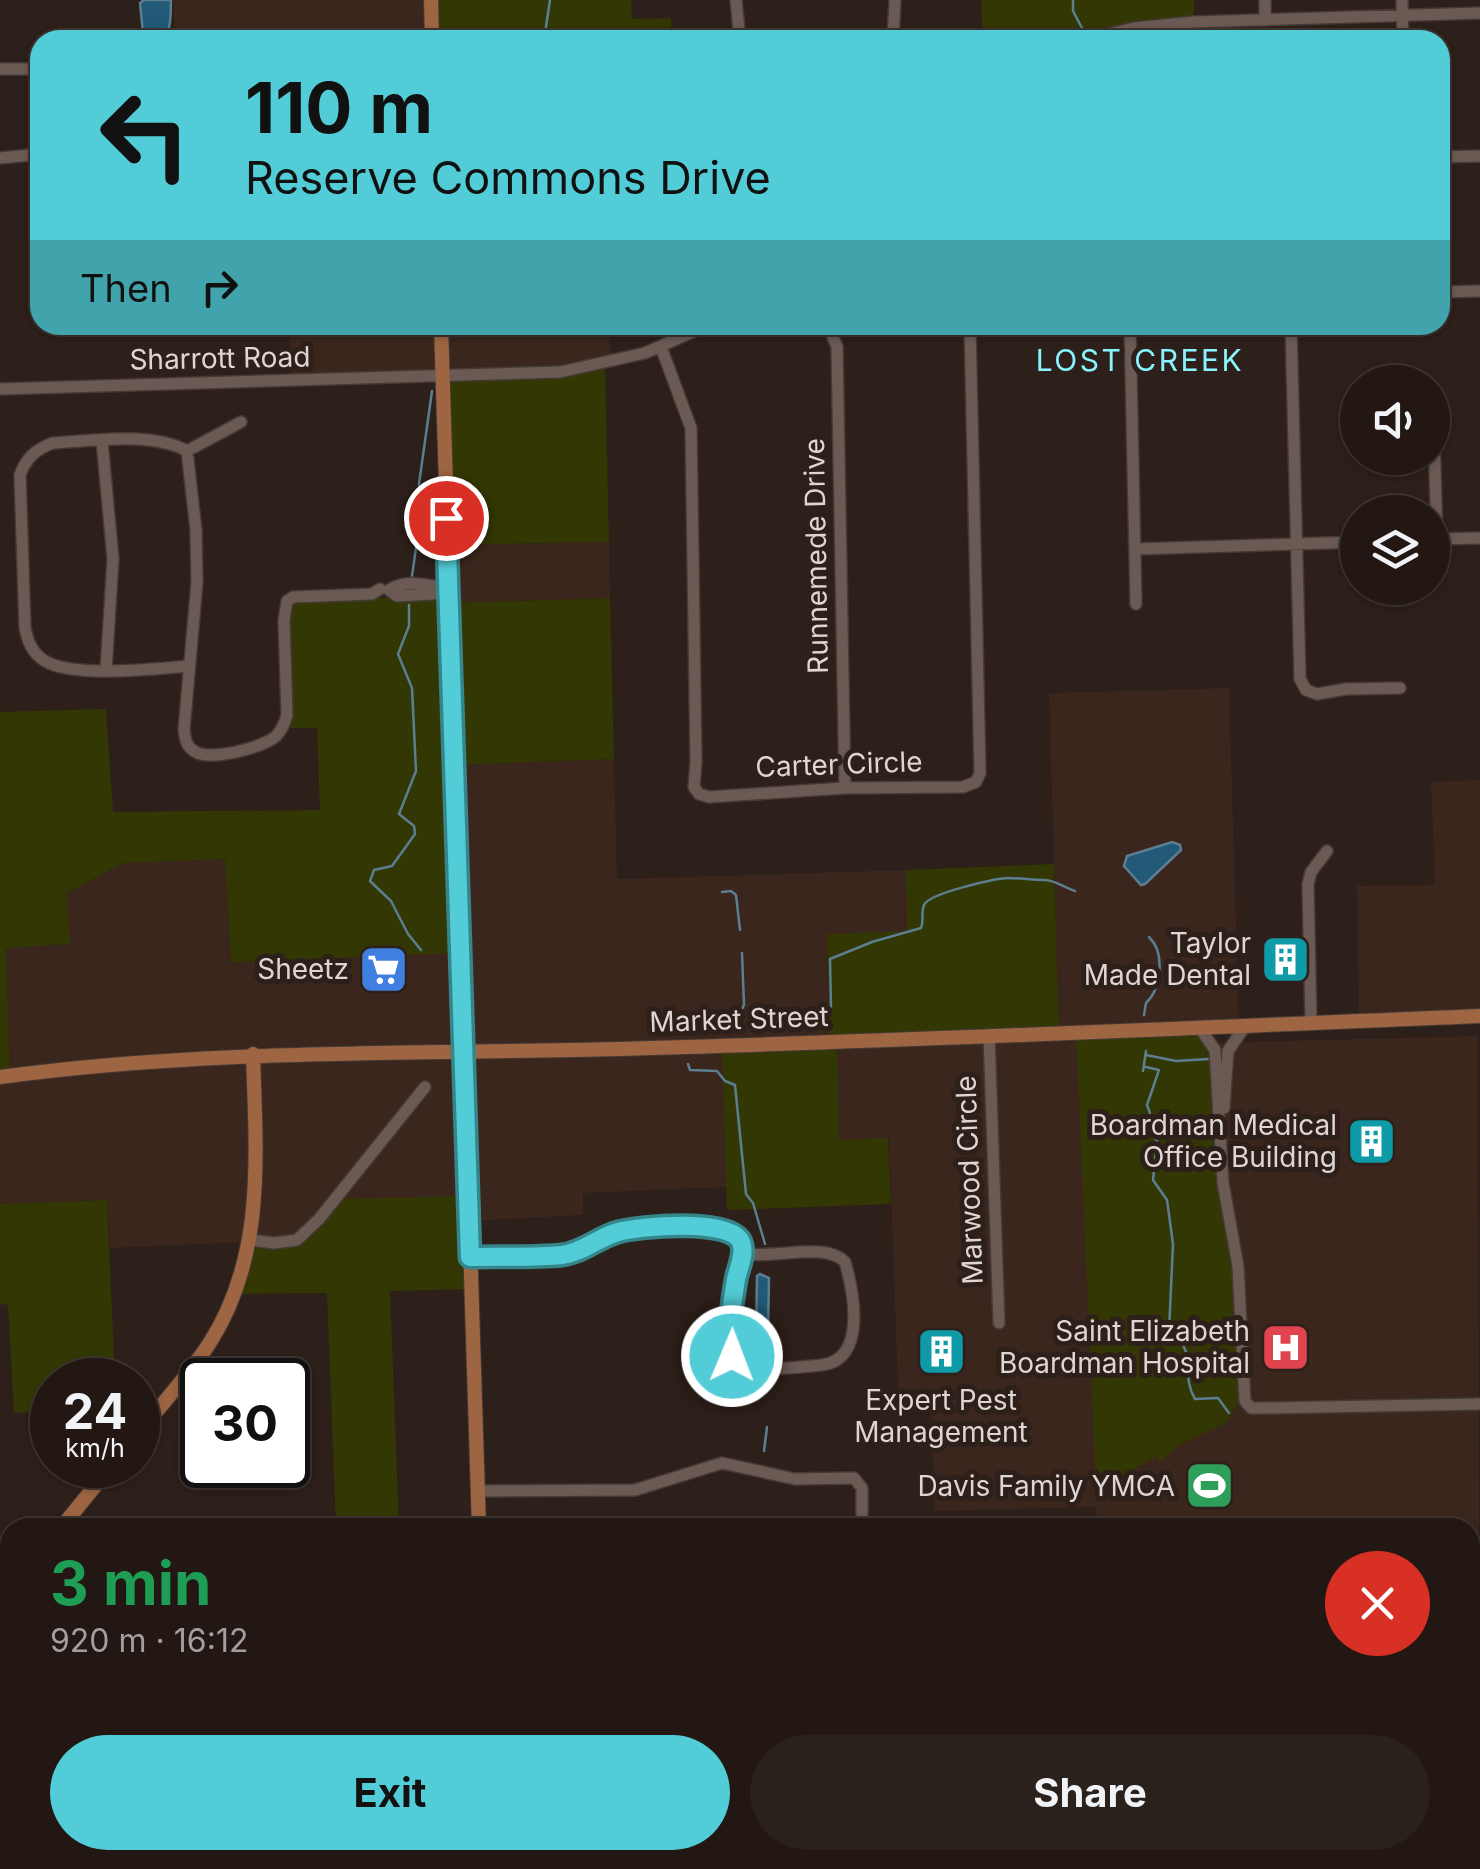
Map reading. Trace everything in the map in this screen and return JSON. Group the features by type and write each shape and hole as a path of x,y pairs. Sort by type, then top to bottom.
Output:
{"main road":[{"path":"431,0 432,30"},
{"path":"440,335 444,588 479,1518"},
{"name":"Market Street","path":"0,1077 124,1062 253,1054 615,1049 1480,1016"},
{"path":"160,1406 208,1345 233,1294 251,1240 256,1170 253,1054"},
{"path":"69,1518 93,1488"}],"street":[{"path":"736,0 739,30"},
{"path":"893,30 895,0"},
{"path":"1265,0 1265,20"},
{"path":"1402,0 1403,30"},
{"path":"1128,30 1155,24 1480,13"},
{"path":"0,69 30,69"},
{"path":"0,158 30,155"},
{"path":"1450,157 1480,156"},
{"path":"1450,292 1480,291"},
{"name":"Sharrott Road","path":"0,389 560,372 605,364 687,335"},
{"name":"Runnemede Drive","path":"832,335 837,347 845,788"},
{"name":"Carter Circle","path":"661,347 690,428 694,787 699,794 710,797 845,788 963,787 979,778 970,335"},
{"path":"1130,335 1136,604"},
{"path":"1291,335 1302,685 1317,694 1400,688"},
{"path":"187,451 241,422"},
{"path":"187,451 153,440 53,444 39,448 22,468 19,485 28,640 33,650 52,664 106,670 190,666"},
{"path":"102,442 113,560 106,670"},
{"path":"187,451 197,582 184,730 188,746 195,752 210,755 266,742 283,728 288,715 284,620 287,601 293,597 372,594 380,589"},
{"path":"1450,539 1480,538"},
{"path":"1135,549 1340,543"},
{"path":"1311,1022 1308,884 1311,872 1327,851"},
{"path":"1221,1127 1228,1052 1233,1039 1246,1025"},
{"path":"1199,1026 1216,1050 1222,1183 1238,1266 1245,1401 1251,1408 1480,1404"},
{"name":"Marwood Circle","path":"989,1035 1000,1323"},
{"path":"251,1240 297,1240 319,1219 425,1087"},
{"path":"470,1257 581,1252 604,1236 623,1230 710,1226 730,1230 741,1240 743,1253 731,1316 732,1356 742,1365 759,1367 826,1365 840,1359 851,1347 853,1331 845,1262 827,1252 765,1256 743,1253"},
{"path":"478,1491 635,1490 663,1484 714,1464 729,1463 794,1478 854,1478 862,1488 862,1518"}],"shaded area":[{"path":"173,0 431,0 526,30 174,30"},
{"path":"289,335 610,335 611,363 595,366 291,381"},
{"path":"609,542 610,598 448,603 446,545"},
{"path":"1229,688 1239,1025 1076,1031 1203,1043 1478,1036 1479,1518 1097,1518 1096,1507 935,1511 930,1389 898,1390 889,1139 839,1140 837,1041 1059,1032 1049,693"},
{"path":"614,759 617,879 906,870 907,931 831,1041 722,1045 727,1187 583,1193 583,1215 469,1221 297,1240 110,1248 107,1200 0,1204 0,1077 10,1075 6,948 67,893 123,863 225,859 231,962 453,765"},
{"path":"1480,780 1480,1016 1359,1020 1357,886 1435,885 1431,782"}],"green space":[{"path":"431,0 631,0 632,19 671,18 672,30 432,30"},
{"path":"981,0 1194,0 1194,22 1145,30 982,30"},
{"path":"605,364 609,542 446,545 442,378"},
{"path":"293,597 447,598 448,603 610,598 614,759 454,765 461,953 231,962 225,859 123,863 67,893 70,944 6,948 10,1076 0,1077 0,712 106,709 113,812 320,810 317,728 283,728 284,620"},
{"path":"1054,864 1059,1032 837,1041 839,1140 888,1138 891,1204 727,1210 722,1045 830,1041 827,934 907,931 906,870"},
{"path":"1199,1027 1210,1039 1238,1307 1241,1398 1226,1423 1180,1445 1159,1462 1156,1457 1096,1489 1076,1031"},
{"path":"468,1196 472,1289 390,1291 399,1518 336,1518 327,1293 233,1294 251,1240 297,1240 334,1199"},
{"path":"107,1200 114,1358 30,1358 30,1412 14,1413 8,1305 0,1304 0,1204"}],"water":[{"path":"171,0 168,30 143,30 140,3"},
{"path":"1172,842 1180,845 1181,850 1145,884 1141,885 1124,866 1127,856"},
{"path":"760,1274 769,1278 768,1333 759,1345 756,1341"}],"waterway":[{"path":"546,30 550,0"},
{"path":"1073,0 1073,11 1082,28"},
{"path":"412,576 432,391"},
{"path":"409,605 409,626 398,654 412,688 416,771 399,814 414,826 415,834 392,866 374,870 370,881 391,901 421,950"},
{"path":"831,1007 830,959 921,928 928,900 1007,878 1049,880 1075,891"},
{"path":"722,892 736,895 740,930"},
{"path":"1144,1015 1160,970 1158,952 1149,937"},
{"path":"734,1011 744,1005 742,953"},
{"path":"1143,1071 1146,1051"},
{"path":"1146,1055 1176,1061 1209,1059"},
{"path":"688,1064 690,1070 717,1071 735,1085 746,1194 753,1203 765,1244"},
{"path":"1146,1067 1159,1070 1147,1105 1148,1131 1157,1141 1153,1180 1167,1200 1173,1244 1169,1331 1184,1347 1195,1399 1218,1398 1229,1413"},
{"path":"755,1355 763,1345"},
{"path":"764,1451 767,1427"}],"place":[{"name":"Taylor Made Dental","path":"1286,959"},
{"name":"Sheetz","path":"384,969"},
{"name":"Boardman Medical Office Building","path":"1372,1141"},
{"name":"Saint Elizabeth Boardman Hospital","path":"1285,1347"},
{"name":"Expert Pest Management","path":"941,1352"},
{"name":"Davis Family YMCA","path":"1210,1486"}],"district":[{"name":"LOST CREEK","path":"1140,360"}],"route":[{"path":"446,518 470,1257 581,1252 604,1236 623,1230 710,1226 730,1230 741,1240 743,1253 731,1316 732,1356"}]}
